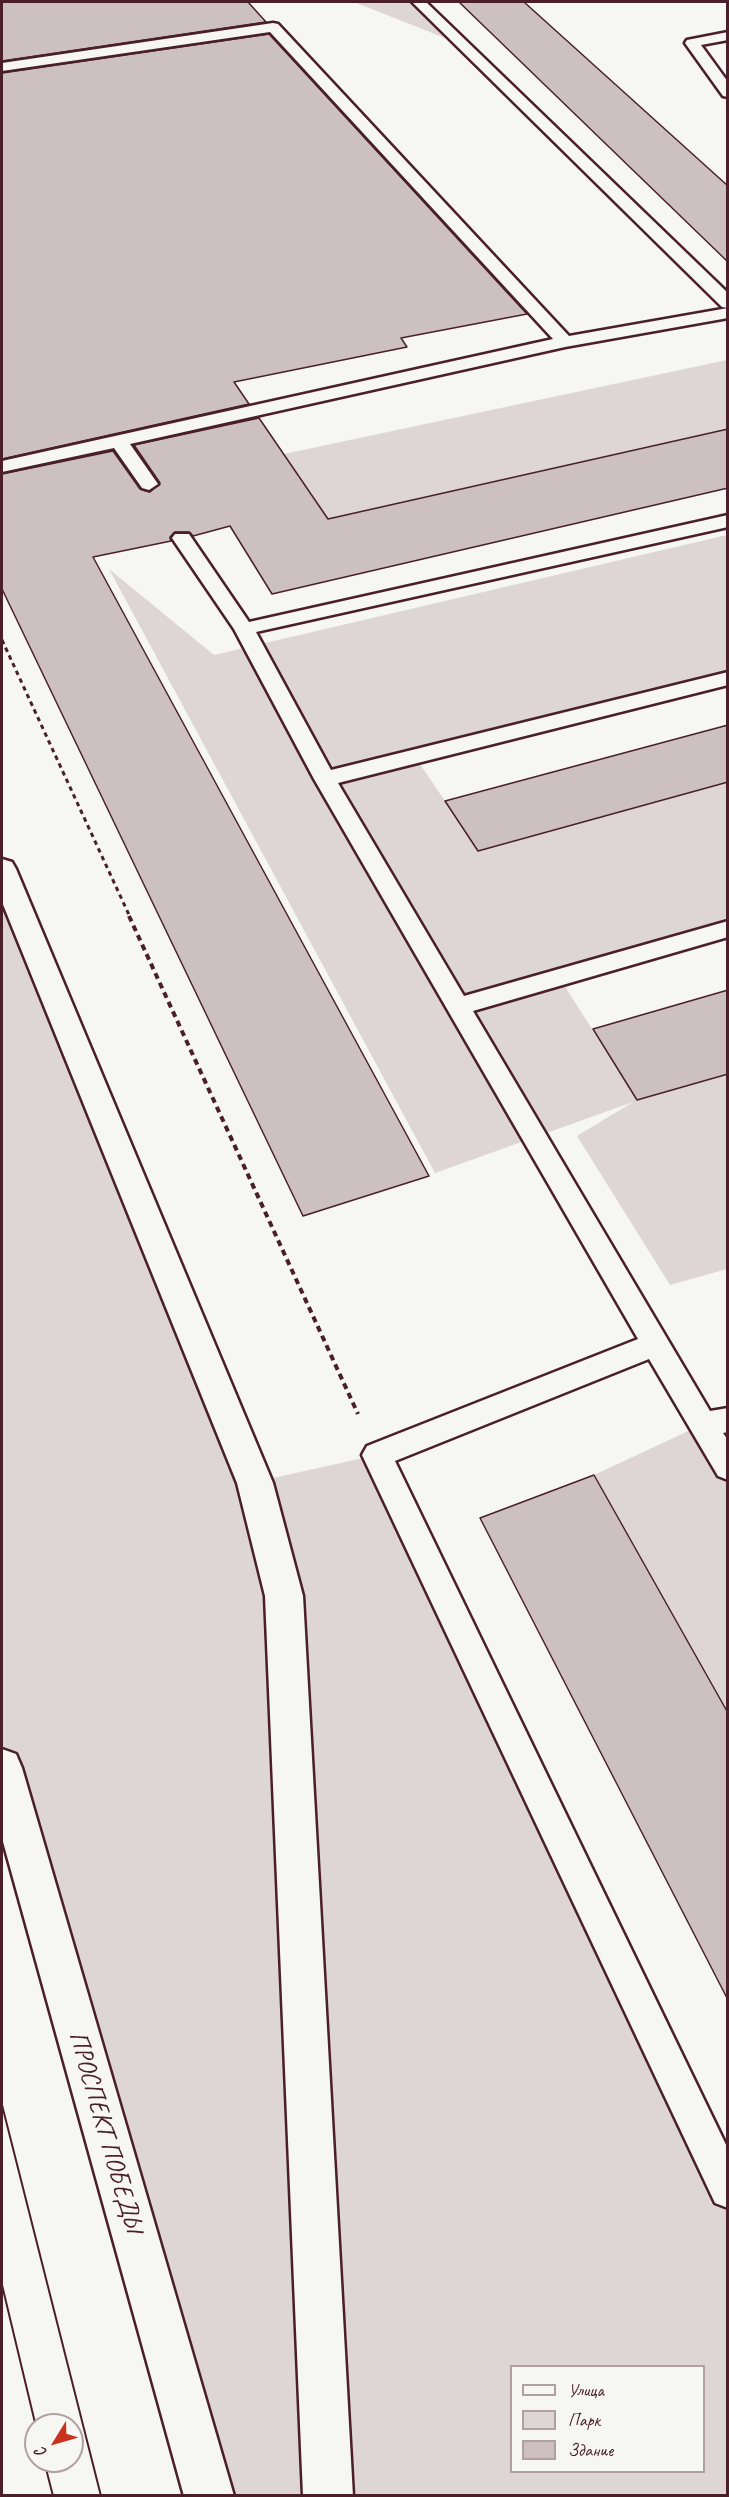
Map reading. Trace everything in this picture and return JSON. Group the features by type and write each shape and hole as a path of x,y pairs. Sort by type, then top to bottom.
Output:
{"street":[{"path":"2,869 255,1483 284,1596 328,2496"},
{"name":"ПРОСПЕКТ ПОБЕДЫ","path":"2,1768 209,2496"}],"lane":[{"path":"419,2 728,303"},
{"path":"2,67 273,27 565,342"},
{"path":"728,36 692,43 728,93"},
{"path":"2,467 565,342 728,313"},
{"path":"120,442 149,484"},
{"path":"244,629 728,521"},
{"path":"182,538 244,629 325,779 655,1344 715,1423 728,1467"},
{"path":"325,779 728,678"},
{"path":"458,1007 728,929"},
{"path":"655,1344 377,1455 728,2190"}],"path":[{"path":"2,640 377,1455"}],"green space":[{"path":"354,2 408,2 445,38"},
{"path":"727,360 727,429 328,519 284,454"},
{"path":"727,535 727,672 411,751 445,801 727,782 727,923 557,974 637,1100 727,1074 727,1269 670,1285 577,1136 633,1102 435,1173 109,569 214,655"},
{"path":"2,869 255,1482 377,1455 727,2191 727,2495 209,2495 2,1768"},
{"path":"727,1413 727,1713 594,1475"}],"building":[{"path":"2,2 248,2 266,22 2,61"},
{"path":"459,2 524,2 728,186 728,262"},
{"path":"269,34 527,314 401,338 407,347 234,382 249,404 2,459 2,73"},
{"path":"259,418 328,519 728,429 728,488 272,594 230,526 193,536 189,532 175,532 170,537 171,541 93,557 429,1176 303,1216 2,589 2,474 113,451 140,489 150,492 160,483 134,445"},
{"path":"728,725 728,782 478,851 445,801"},
{"path":"728,990 728,1074 637,1100 593,1029"},
{"path":"594,1475 728,1713 728,2000 480,1518"}],"tram line":[{"path":"2,2105 101,2496"},
{"path":"2,2285 33,2413"},
{"path":"47,2473 53,2496"}]}
